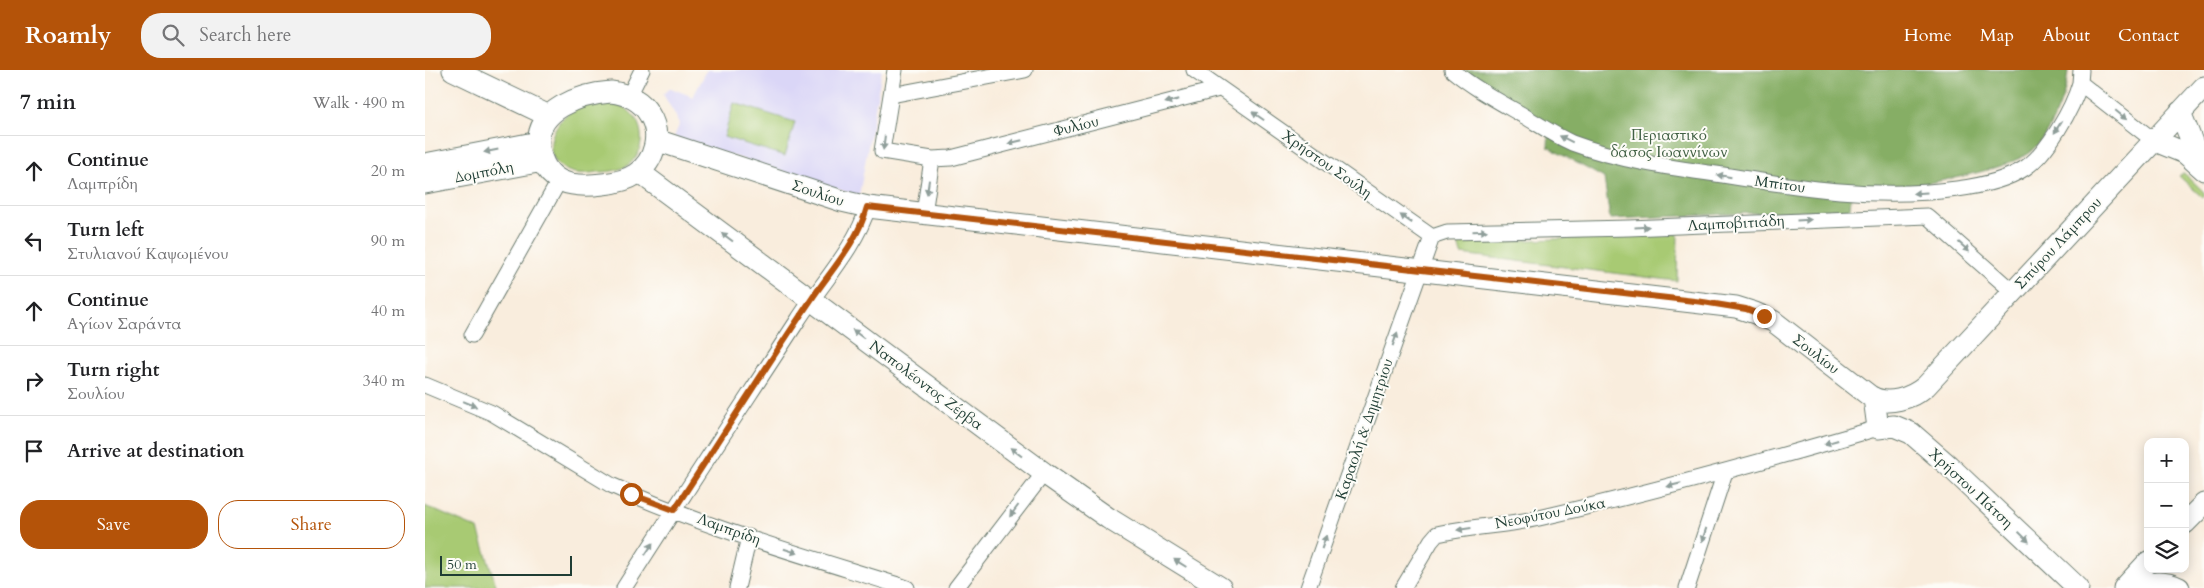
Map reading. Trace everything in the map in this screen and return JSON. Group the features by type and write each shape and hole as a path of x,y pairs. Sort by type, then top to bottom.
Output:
{"main road":[{"path":"453,70 549,116"},
{"name":"Σπύρου Λάμπρου","path":"1910,396 1930,382 2204,87"},
{"path":"611,92 629,96 640,103 650,115 656,130 656,140 648,161 639,172 626,179 605,184 578,186 559,181 549,171 541,152 541,130 549,116 563,105 584,96 611,92"},
{"path":"2180,112 2190,138 2204,164"},
{"name":"Σουλίου","path":"656,140 842,201 867,207 1419,269 1703,302 1746,309 1773,321 1874,398"},
{"path":"2153,140 2185,153 2204,170"},
{"name":"Δομπόλη","path":"425,164 541,152"},
{"name":"Δομπόλη","path":"425,183 541,152"},
{"name":"Ναπολέοντος Ζέρβα","path":"639,172 1044,473 1108,518 1221,588"},
{"path":"1877,428 1874,398 1889,400 1910,396 1913,421 1917,430 1949,466"},
{"name":"Χρήστου Πάτση","path":"1877,428 1894,426 1908,431 1949,466 2078,588"},
{"path":"2189,519 2204,504"},
{"path":"2124,588 2144,566"},
{"path":"2135,588 2156,582 2169,583 2179,588"}],"street":[{"path":"629,96 642,70"},
{"path":"895,70 891,95 1025,70"},
{"name":"Χρήστου Σούλη","path":"1194,70 1431,237"},
{"name":"Μπίτου","path":"1452,70 1479,90 1551,132 1570,142 1592,150 1641,162 1738,178 1874,195 1925,193 1969,187 1998,180 2024,169 2035,160 2059,126 2073,101 2081,77"},
{"path":"2081,77 2153,140"},
{"name":"Φυλίου","path":"891,95 882,152 932,159 951,158 1219,89"},
{"path":"924,214 932,159"},
{"path":"471,335 559,181"},
{"path":"624,588 811,300 856,236 863,223 867,207"},
{"name":"Λαμποβιτιάδη","path":"1431,237 1447,232 1629,228 1927,216 2013,292"},
{"path":"1419,269 1431,237"},
{"name":"Καραολή & Δημητρίου","path":"1308,588 1419,269"},
{"name":"Λαμπρίδη","path":"425,385 492,413 611,485 749,537 907,588"},
{"name":"Νεοφύτου Δούκα","path":"1403,588 1437,534 1536,519 1725,472 1877,428"},
{"path":"1687,588 1725,472"},
{"path":"956,588 1044,473"},
{"path":"737,588 749,537"}],"shaded area":[{"path":"707,70 882,70 859,196 674,137 680,123 663,94 671,88 693,97"}],"green space":[{"name":"Περιαστικό δάσος Ιωαννίνων","path":"1465,70 2068,70 2061,102 2044,136 2030,152 1992,169 1941,181 1914,185 1852,186 1850,209 1610,219 1604,178 1548,147 1549,127 1475,81"},
{"path":"604,103 623,107 631,112 640,128 641,145 638,154 625,167 615,170 575,173 564,169 556,162 552,153 553,134 558,125 574,109"},
{"path":"734,103 795,122 785,156 724,137"},
{"path":"2184,173 2204,192 2204,196 2202,197 2179,176"},
{"path":"1678,234 1677,281 1461,254 1458,243"},
{"path":"425,506 478,529 497,588 425,588"}],"route":[{"path":"631,494 674,510 811,300 856,236 863,223 867,207 1703,302 1746,309 1764,316"}]}
